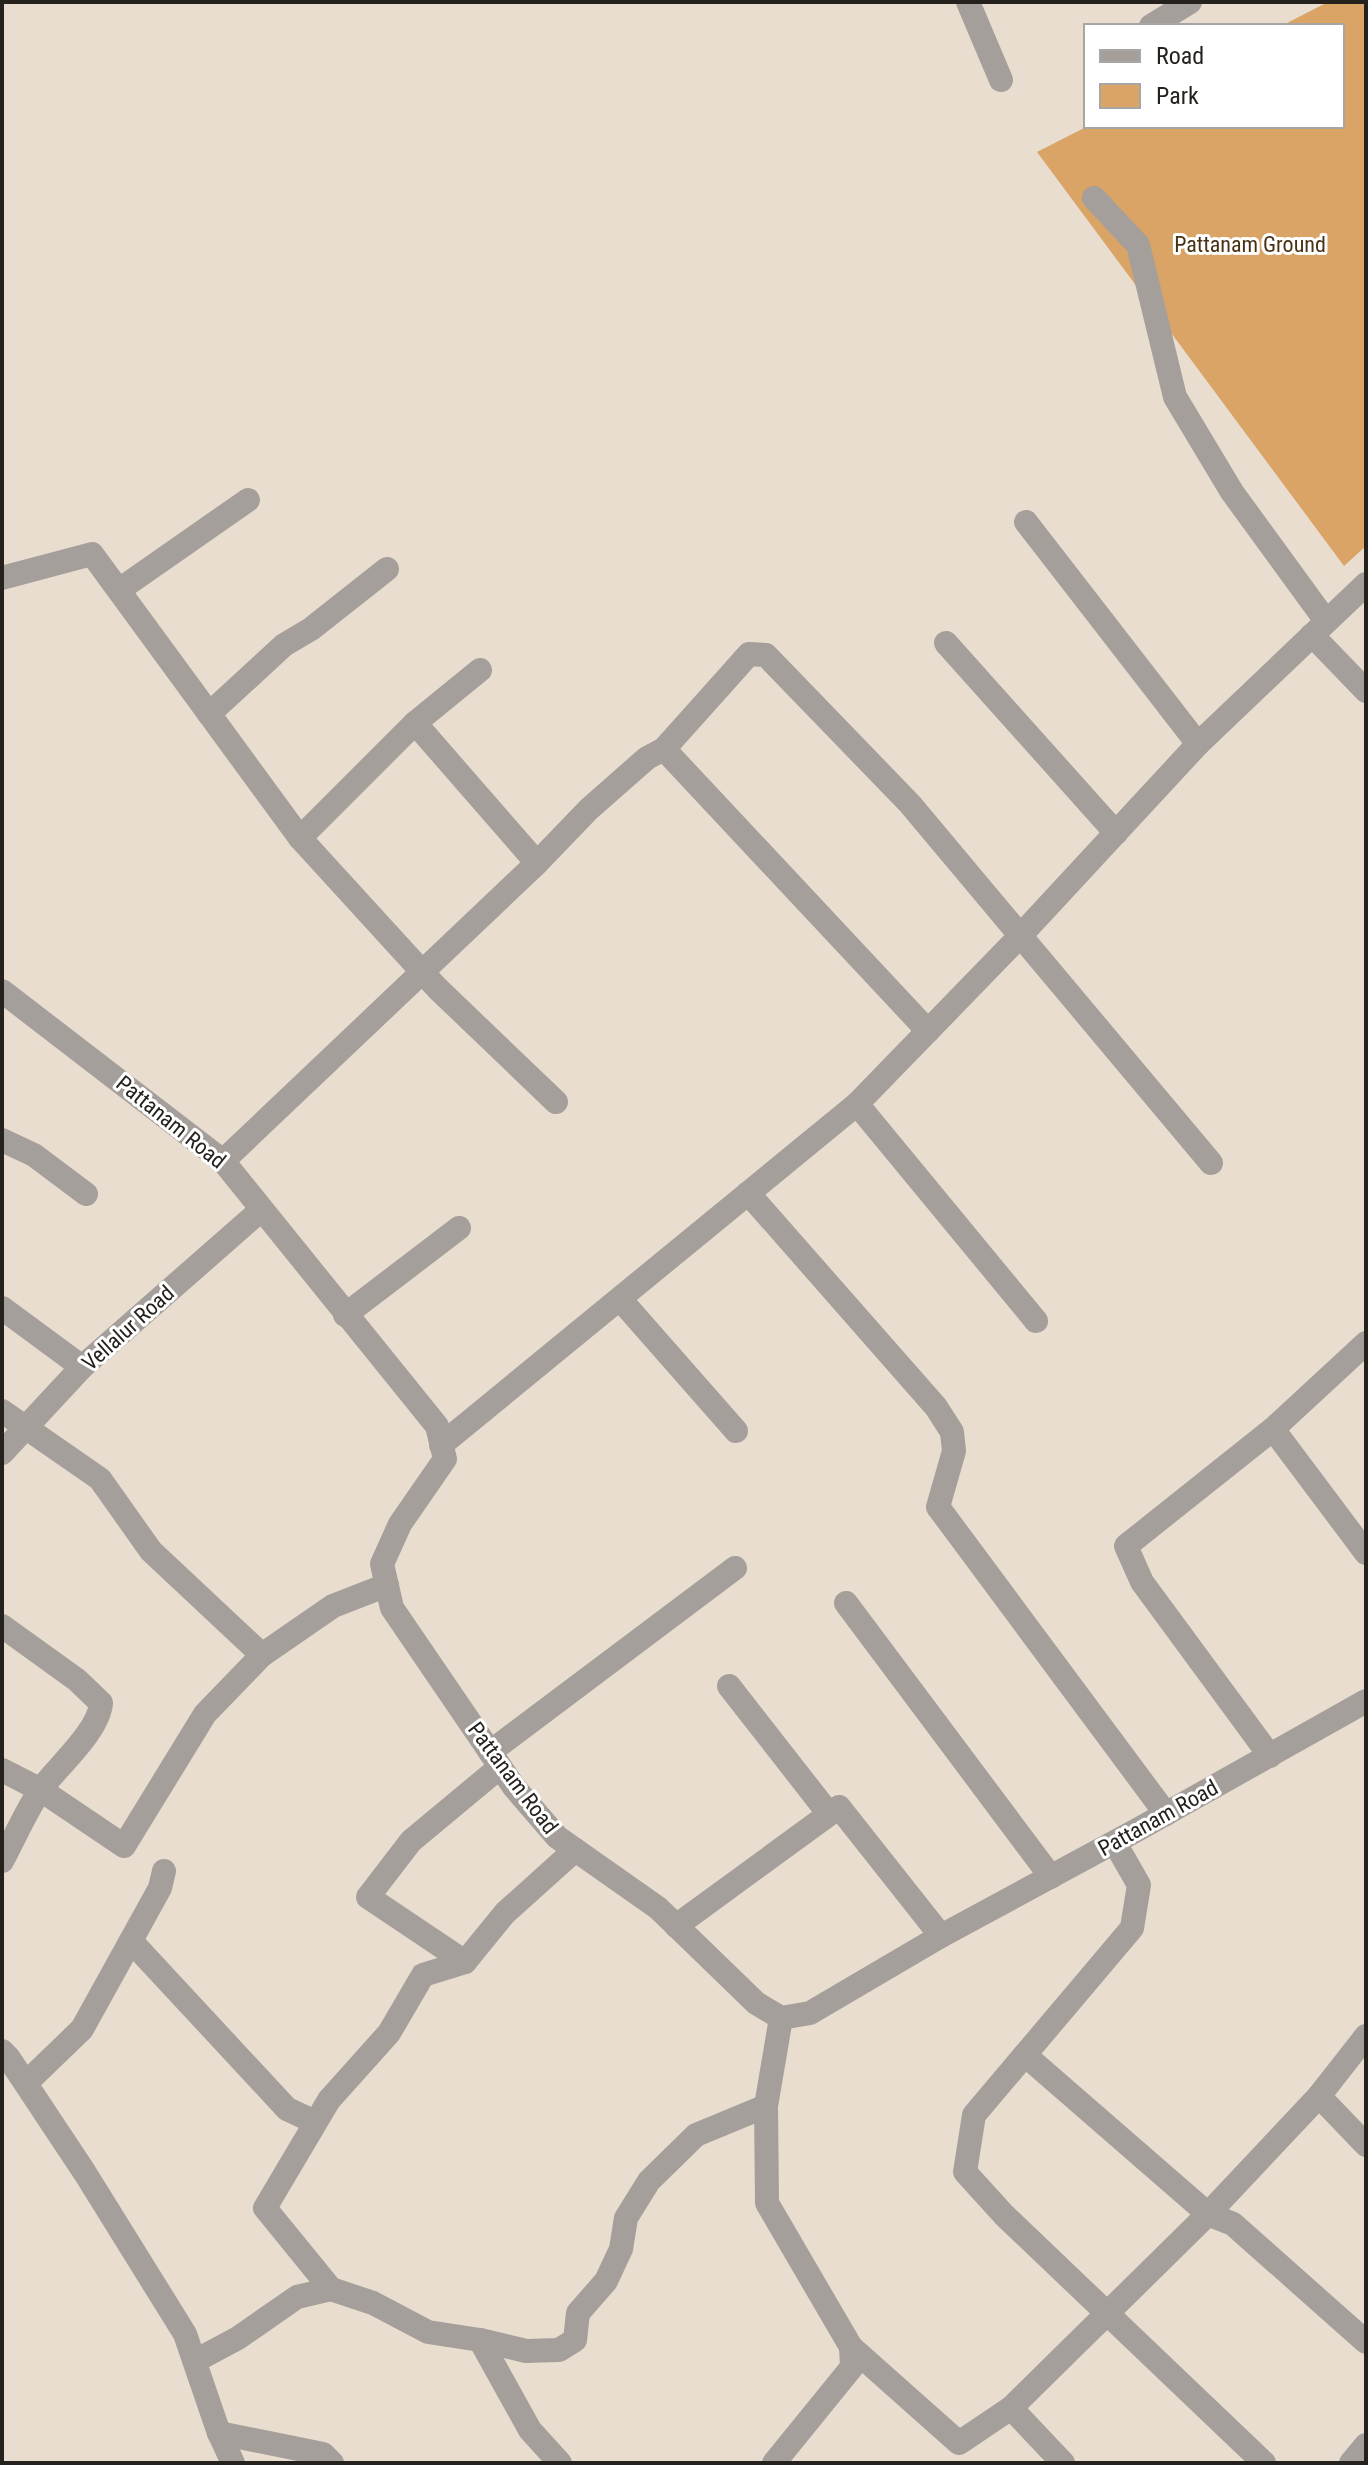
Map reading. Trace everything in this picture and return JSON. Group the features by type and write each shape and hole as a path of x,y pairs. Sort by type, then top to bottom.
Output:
{"street":[{"path":"968,2 1001,80"},
{"path":"1154,24 1190,2"},
{"path":"1094,198 1138,245 1175,397 1319,628 1366,691"},
{"path":"119,590 248,500"},
{"path":"1026,522 1198,744"},
{"path":"2,578 92,554 300,838 421,971 556,1102"},
{"path":"209,714 284,645 311,629 387,569"},
{"path":"441,1445 857,1104 1021,935 1198,744 1366,584"},
{"path":"946,643 1116,833"},
{"path":"223,1161 537,863 589,809 647,758 664,749 749,654 766,655 910,804 1211,1163"},
{"path":"300,838 415,723 480,670"},
{"path":"415,723 537,863"},
{"path":"664,749 928,1031"},
{"name":"Pattanam Road","path":"2,991 223,1161 437,1426 445,1459 400,1524 382,1564 392,1608 495,1759 557,1837 658,1908 756,2003 781,2018 810,2013 941,1936 1115,1843 1366,1701"},
{"path":"857,1104 1036,1321"},
{"path":"2,1140 34,1155 86,1194"},
{"path":"748,1193 936,1407 952,1432 954,1451 938,1507 1166,1814"},
{"name":"Vellalur Road","path":"2,1453 82,1367 261,1210"},
{"path":"345,1315 459,1228"},
{"path":"620,1299 736,1431"},
{"path":"2,1308 82,1367"},
{"path":"1270,1756 1142,1582 1126,1546 1273,1429 1366,1343"},
{"path":"2,1411 100,1479 151,1551 262,1655"},
{"path":"1273,1429 1362,1536"},
{"path":"465,1962 368,1897 411,1841 495,1759 735,1568"},
{"path":"2,1770 41,1790 124,1846 205,1714 262,1655 333,1606 387,1585"},
{"path":"846,1603 1051,1877"},
{"path":"2,1626 77,1680 101,1703 101,1711 92,1727 41,1790 2,1861"},
{"path":"729,1686 829,1814"},
{"path":"676,1926 839,1807 941,1936"},
{"path":"1115,1843 1139,1885 1132,1928 974,2115 965,2172 1004,2215 1264,2463"},
{"path":"331,2289 265,2208 329,2100 389,2033 423,1975 465,1962 505,1913 575,1850"},
{"path":"26,2083 82,2029 160,1888 164,1871"},
{"path":"131,1941 287,2109 315,2122"},
{"path":"781,2018 766,2106 767,2203 851,2347 959,2443 1011,2408 1208,2214 1319,2096 1366,2036"},
{"path":"2,2051 26,2083 185,2334 219,2433 233,2463"},
{"path":"1025,2055 1208,2214 1233,2224 1366,2342"},
{"path":"1319,2096 1366,2145"},
{"path":"195,2361 238,2338 297,2297 331,2289 373,2303 428,2332 526,2351 559,2350 575,2340 578,2313 606,2281 621,2249 626,2218 649,2181 696,2135 766,2106"},
{"path":"480,2340 530,2430 560,2463"},
{"path":"774,2463 852,2367 851,2347"},
{"path":"1011,2408 1063,2463"},
{"path":"219,2433 323,2454 332,2463"},
{"path":"1351,2463 1366,2445"}],"green space":[{"name":"Pattanam Ground","path":"1328,2 1366,2 1366,546 1344,566 1037,152 1084,128 1344,128 1344,24 1285,24"}]}
